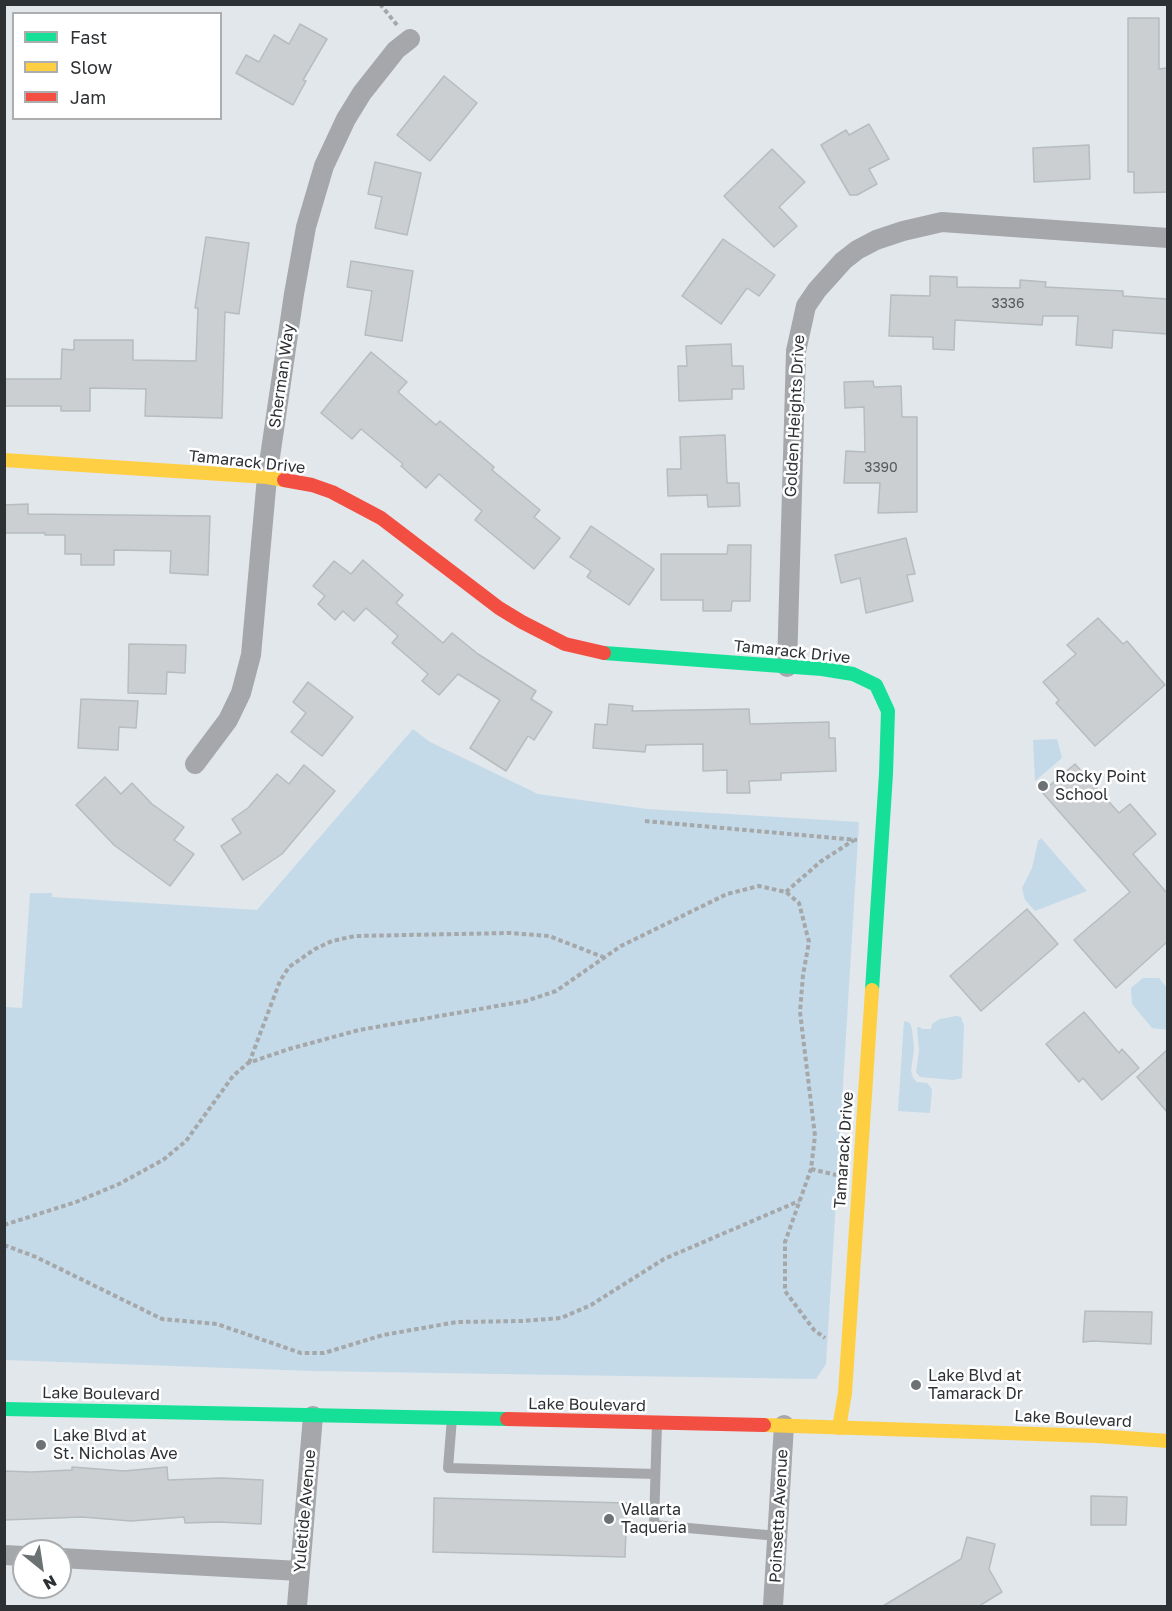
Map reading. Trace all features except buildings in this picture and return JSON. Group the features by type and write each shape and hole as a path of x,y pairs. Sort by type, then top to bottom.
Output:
{"street":[{"name":"Sherman Way","path":"195,764 228,720 241,693 246,676 253,638 267,477 306,226 324,166 346,118 362,93 396,50 410,39"},
{"name":"Golden Heights Drive","path":"787,667 796,351 806,306 817,290 843,261 867,245 903,231 942,222 1167,238"},
{"name":"Tamarack Drive","path":"4,460 267,477 312,485 366,508 499,608 565,644 609,654 822,669 859,676 876,685 888,711 888,726 845,1393 839,1428"},
{"name":"Lake Boulevard","path":"4,1409 784,1425 1096,1436 1167,1441"},
{"name":"Yuletide Avenue","path":"297,1606 313,1416"},
{"name":"Poinsetta Avenue","path":"773,1606 784,1425"},
{"path":"72,1559 300,1571"}],"lane":[{"path":"452,1418 448,1468 655,1474"},
{"path":"657,1422 654,1525 777,1536"}],"path":[{"path":"645,821 882,841"},
{"path":"786,892 820,862 855,839"},
{"path":"4,1225 76,1202 119,1184 163,1160 186,1141 233,1076 248,1063 359,1029 526,1001 556,990 621,946 727,894 759,886 786,892 799,903 809,942 800,1012 815,1136 811,1169 785,1242 785,1291 814,1330 847,1354"},
{"path":"248,1063 280,981 289,967 332,940 355,936 510,933 549,936 603,957"},
{"path":"4,1245 36,1257 162,1319 218,1324 301,1353 324,1353 383,1335 457,1322 561,1318 591,1305 664,1259 800,1201"}],"shaded area":[{"path":"413,729 430,742 538,794 647,809 859,822 826,1364 816,1379 313,1371 5,1360 5,1007 22,1008 30,893 52,893 52,897 257,910"},
{"path":"1057,739 1062,758 1035,781 1033,740"},
{"path":"1041,838 1087,891 1035,911 1025,900 1022,888 1032,868 1038,841"},
{"path":"1143,978 1159,978 1167,988 1167,1030 1152,1028 1132,1004 1131,988"},
{"path":"961,1017 964,1026 962,1078 953,1080 920,1077 916,1072 919,1051 917,1028 931,1029 932,1024 940,1019"},
{"path":"904,1021 910,1023 912,1029 914,1049 911,1071 913,1078 917,1082 927,1083 932,1089 930,1113 898,1111"}],"traffic: fast":[{"path":"604,653 822,669 853,674 876,685 888,711 872,990"},
{"path":"4,1409 507,1419"}],"traffic: slow":[{"path":"4,460 284,480"},
{"path":"839,1428 845,1393 872,990"},
{"path":"764,1425 1097,1436 1168,1441"}],"traffic: jam":[{"path":"284,480 312,485 332,492 381,518 499,608 522,622 565,644 604,653"},
{"path":"507,1419 764,1425"}],"place":[{"name":"Rocky Point School","path":"1043,786"},
{"name":"Lake Blvd at Tamarack Dr","path":"916,1385"},
{"name":"Lake Blvd at St. Nicholas Ave","path":"41,1445"},
{"name":"Vallarta Taqueria","path":"609,1519"}]}
